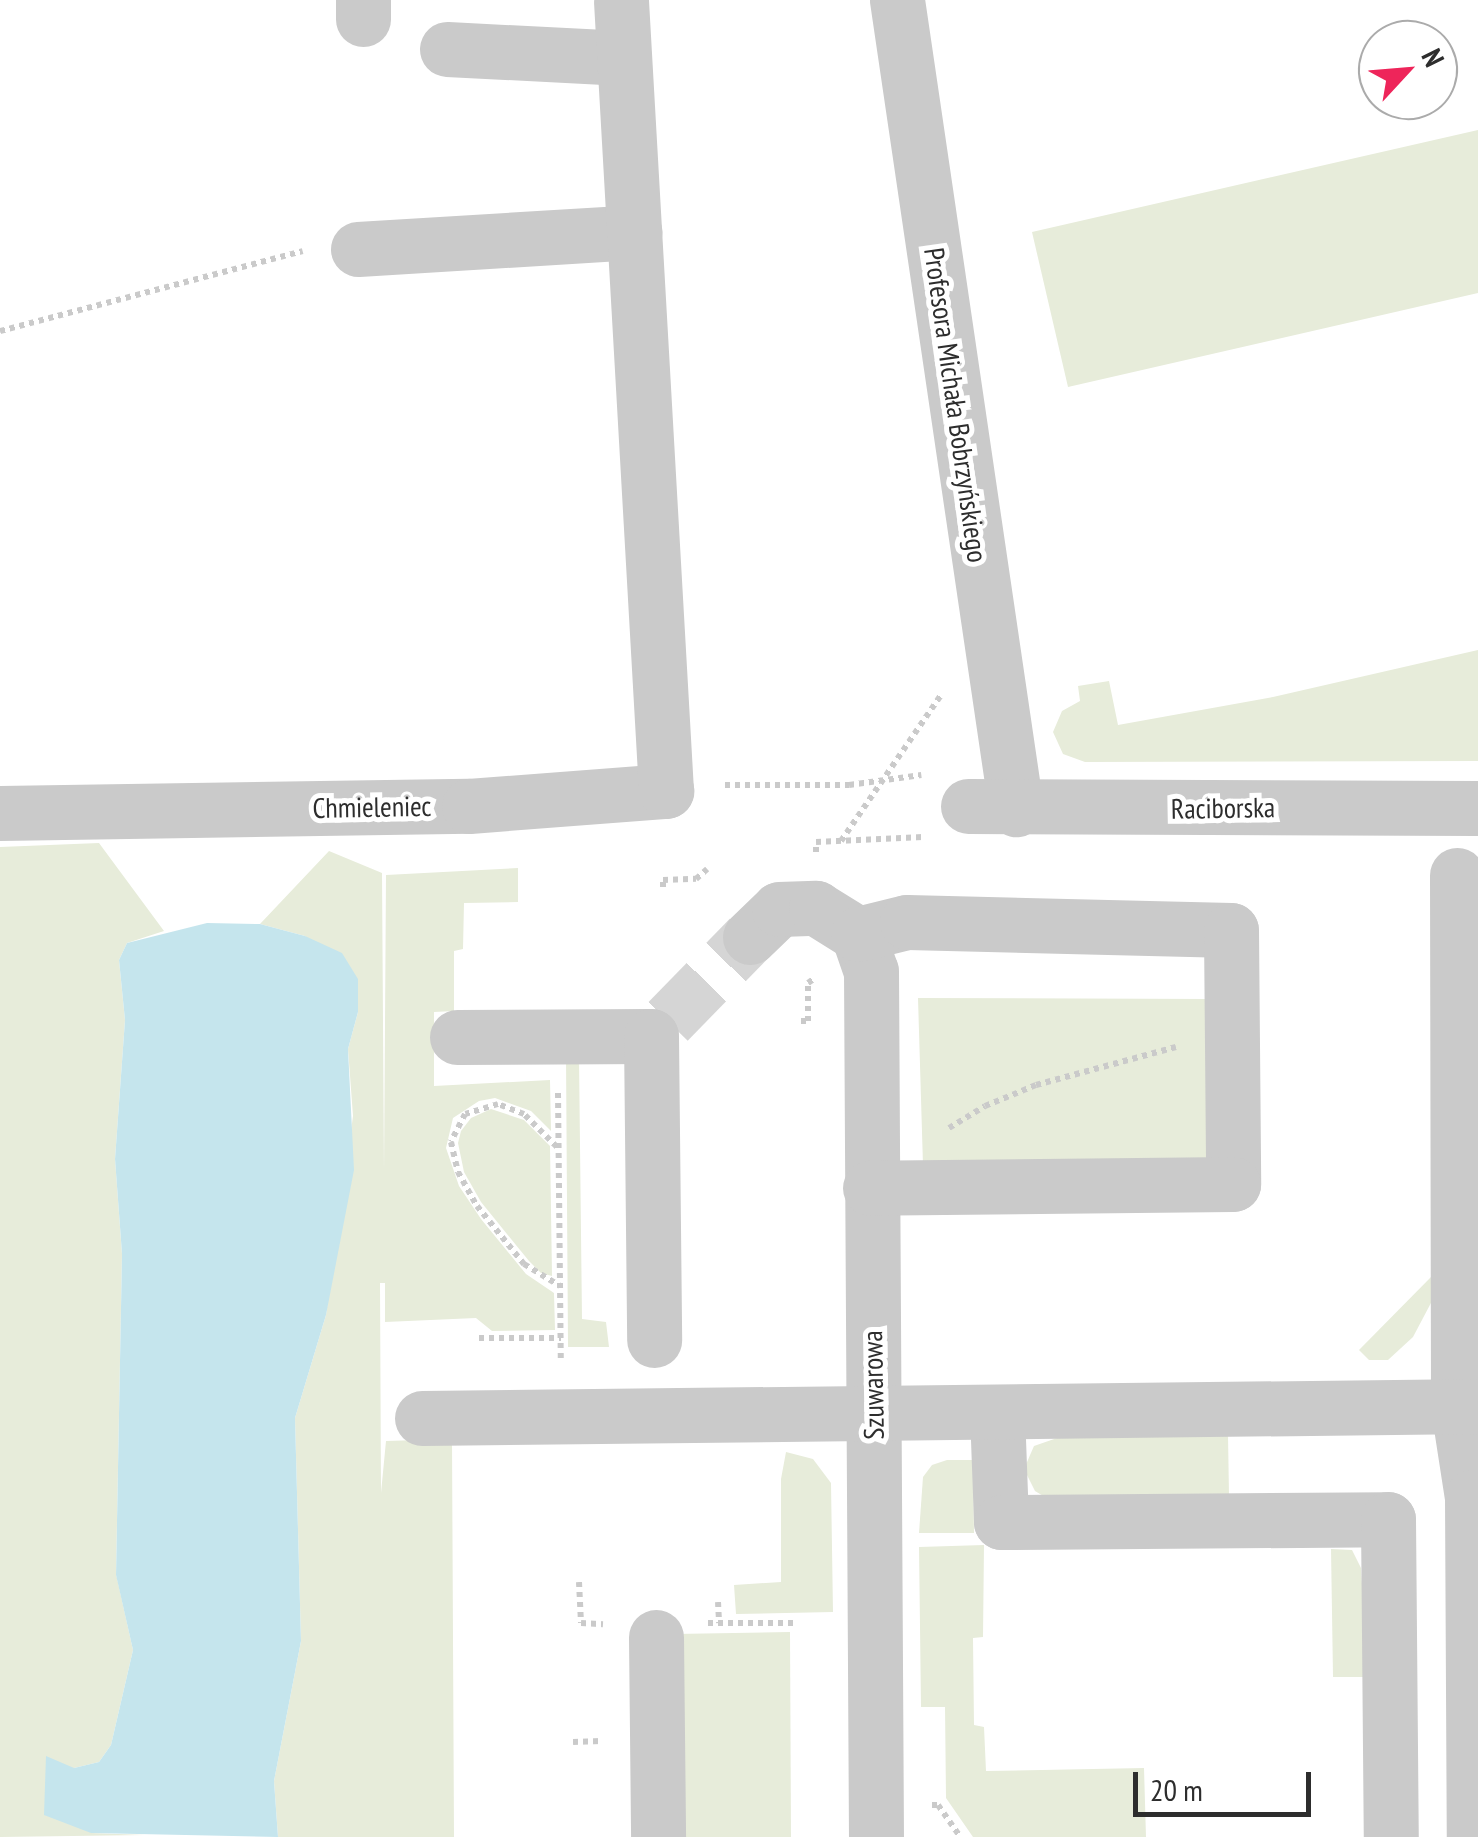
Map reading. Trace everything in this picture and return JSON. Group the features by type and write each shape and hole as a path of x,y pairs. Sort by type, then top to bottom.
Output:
{"street":[{"name":"Profesora Michała Bobrzyńskiego","path":"897,0 970,796"},
{"path":"621,2 666,791"},
{"path":"448,49 624,58"},
{"path":"358,250 634,232"},
{"name":"Chmieleniec","path":"0,813 469,806 666,791"},
{"name":"Raciborska","path":"970,796 1478,808"},
{"path":"1457,876 1475,1606 1474,1837"},
{"path":"750,937 779,908 816,908 858,934 907,922 1232,930 1233,1184 870,1188"},
{"name":"Szuwarowa","path":"858,934 871,970 876,1837"},
{"path":"457,1037 557,1036 660,1028 654,1340"},
{"path":"422,1418 1468,1406"},
{"path":"997,1412 1000,1522 1388,1518 1390,1837"},
{"path":"635,1630 658,1837"}],"path":[{"path":"0,331 293,251 358,250"},
{"path":"841,841 948,684"},
{"path":"666,791 719,785 878,783 970,796 969,836 816,842 816,853"},
{"path":"663,887 663,880 696,879 707,870"},
{"path":"557,1036 562,1416"},
{"path":"985,1106 1036,1086"},
{"path":"558,1148 524,1114 498,1104 465,1114 451,1142 458,1172 477,1206 524,1264 560,1286"},
{"path":"479,1338 561,1338"},
{"path":"579,1582 581,1624 635,1630"},
{"path":"718,1602 719,1623"},
{"path":"940,1808 960,1837"}],"green space":[{"path":"1478,130 1478,293 1068,387 1032,232"},
{"path":"1478,650 1478,761 1085,762 1063,754 1053,732 1062,711 1080,701 1078,686 1109,681 1118,725 1273,697"},
{"path":"99,843 164,931 127,943 119,960 125,1020 115,1159 122,1254 116,1574 133,1650 111,1745 99,1762 74,1768 91,1833 145,1835 0,1837 0,847"},
{"path":"329,851 382,873 384,1172 386,875 518,868 518,902 464,903 463,949 454,951 454,1011 434,1012 434,1086 550,1080 551,1131 531,1111 495,1098 479,1101 453,1118 446,1148 459,1186 481,1219 526,1274 554,1293 555,1330 492,1331 476,1318 385,1322 385,1283 380,1283 381,1493 386,1441 452,1439 454,1837 278,1837 274,1781 301,1641 295,1418 326,1315 353,1116 348,1049 358,1012 305,936 260,924"},
{"path":"918,998 1209,999 1206,1162 923,1165"},
{"path":"566,1057 579,1057 582,1319 606,1322 609,1347 568,1347"},
{"path":"491,1109 524,1120 550,1146 552,1276 541,1273 529,1261 481,1202 464,1172 458,1143 461,1131 471,1118"},
{"path":"1432,1276 1432,1301 1413,1337 1388,1360 1369,1360 1359,1350"},
{"path":"1228,1435 1229,1496 1045,1497 1035,1491 1024,1469 1034,1446 1057,1438"},
{"path":"786,1452 813,1459 831,1483 833,1612 736,1614 734,1585 781,1582 781,1479"},
{"path":"947,1460 973,1460 974,1533 919,1533 923,1477 932,1465"},
{"path":"984,1545 983,1637 973,1638 974,1725 984,1727 986,1771 1144,1768 1146,1837 973,1837 946,1798 945,1707 921,1707 919,1547"},
{"path":"1331,1549 1352,1550 1361,1568 1368,1677 1333,1677"},
{"path":"790,1632 791,1837 675,1837 674,1634"}],"water":[{"path":"207,923 260,924 305,936 342,953 358,979 358,1012 348,1049 354,1170 326,1315 295,1418 301,1641 274,1781 278,1837 91,1833 44,1815 46,1756 74,1768 99,1762 111,1745 133,1650 116,1575 122,1254 115,1159 125,1020 119,960 127,943"}],"tunnel":[{"path":"668,1021 750,937"}]}
